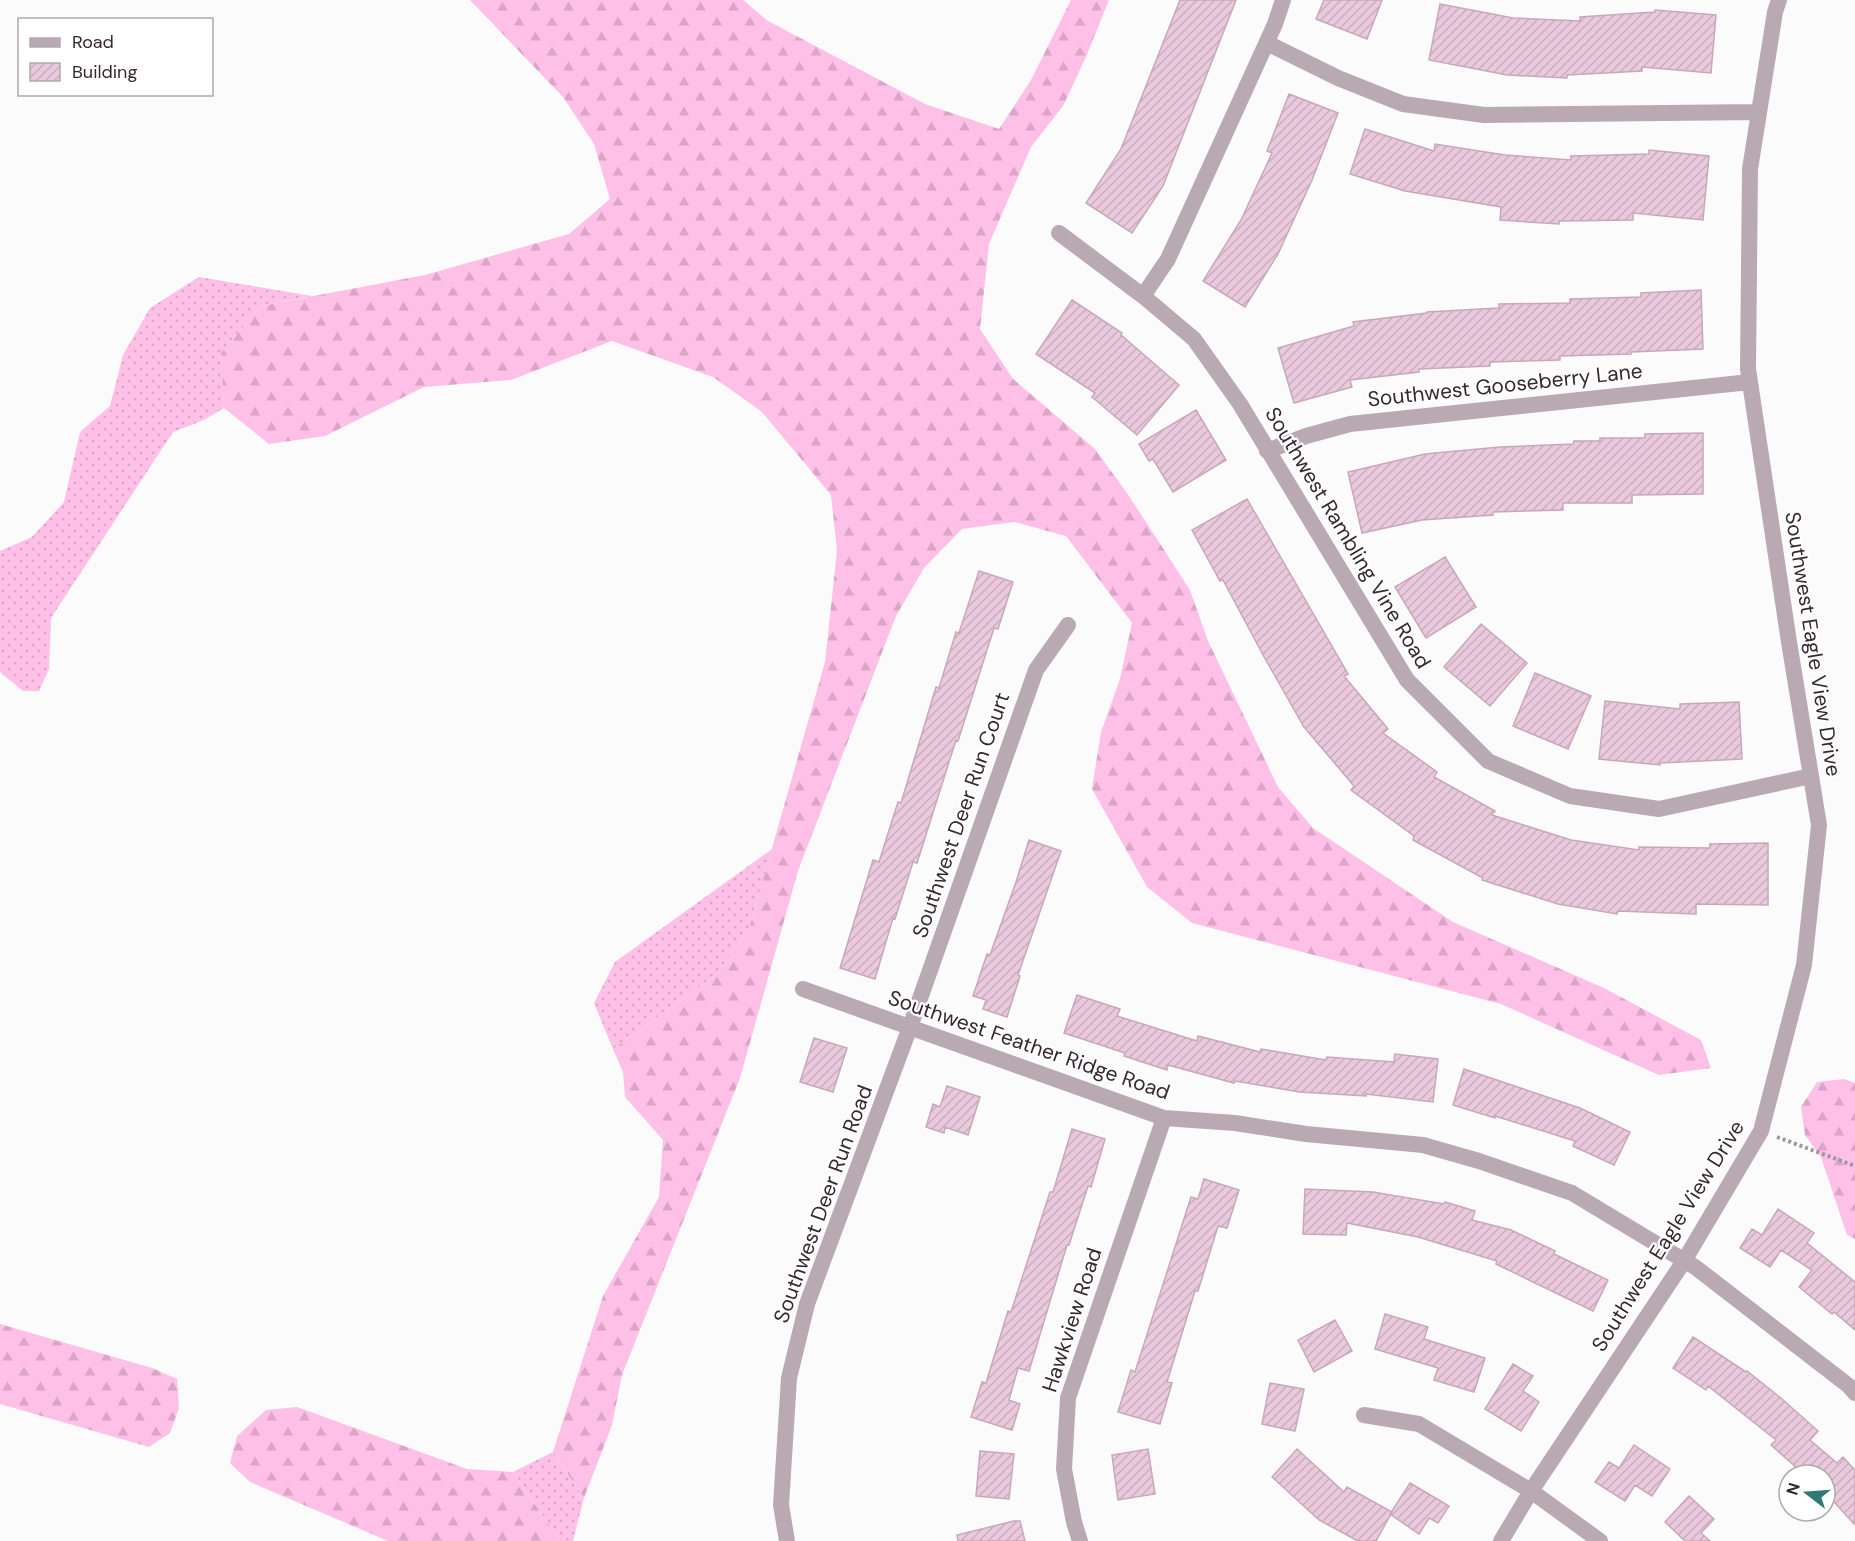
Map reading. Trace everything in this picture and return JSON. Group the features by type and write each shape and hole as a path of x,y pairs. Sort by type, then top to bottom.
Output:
{"street":[{"path":"1143,296 1168,259 1267,43 1283,0"},
{"name":"Southwest Eagle View Drive","path":"1501,1541 1531,1491 1684,1261 1761,1131 1804,965 1819,825 1748,369 1750,169 1775,12 1779,0"},
{"path":"1267,43 1338,78 1403,104 1484,115 1759,112"},
{"name":"Southwest Rambling Vine Road","path":"1059,233 1143,296 1194,339 1240,404 1407,680 1488,761 1570,796 1659,808 1811,776"},
{"name":"Southwest Gooseberry Lane","path":"1268,451 1306,436 1350,424 1750,382"},
{"name":"Southwest Deer Run Court","path":"910,1027 1036,670 1068,625"},
{"name":"Southwest Feather Ridge Road","path":"803,988 1164,1118 1235,1123 1306,1134 1423,1145 1479,1161 1572,1193 1695,1267 1855,1393"},
{"name":"Southwest Deer Run Road","path":"787,1541 781,1505 789,1378 807,1304 910,1027"},
{"name":"Hawkview Road","path":"1080,1541 1064,1469 1068,1398 1164,1118"},
{"path":"1364,1415 1419,1424 1531,1491 1600,1541"}],"path":[{"path":"1761,1131 1855,1166"}],"green space":[{"path":"470,0 743,0 768,21 925,104 999,129 1031,80 1071,0 1109,0 1063,106 1031,147 989,244 980,329 1013,379 1095,449 1129,496 1190,590 1208,641 1278,787 1313,828 1453,922 1604,988 1701,1040 1711,1068 1659,1075 1501,1004 1192,923 1147,887 1092,789 1101,732 1120,679 1132,623 1066,536 1014,522 962,529 924,568 896,616 798,871 740,1078 622,1375 612,1425 584,1498 553,1452 603,1296 659,1197 663,1140 625,1097 623,1072 613,1049 716,975 749,929 825,662 837,550 831,495 762,412 713,377 612,341 511,380 424,387 325,436 269,444 224,408 221,353 261,306 425,275 569,234 610,199 594,144 563,97"},
{"path":"199,277 312,296 261,306 221,353 224,408 204,420 173,432 51,618 49,669 39,691 23,691 0,672 0,551 32,537 64,502 80,432 110,406 123,355 150,308"},
{"path":"772,849 749,929 716,975 613,1049 594,1003 615,962"},
{"path":"1844,1079 1855,1083 1855,1239 1847,1235 1821,1157 1805,1135 1801,1107 1817,1082"},
{"path":"0,1324 152,1368 177,1379 179,1408 170,1433 149,1447 0,1404"},
{"path":"297,1407 467,1469 513,1472 560,1541 388,1541 250,1482 230,1463 237,1436 266,1410"},
{"path":"553,1452 584,1498 573,1541 560,1541 513,1472"}],"building":[{"path":"1180,0 1236,0 1163,186 1132,233 1086,203 1121,149"},
{"path":"1324,0 1382,0 1367,39 1316,19"},
{"path":"1440,4 1513,18 1580,21 1580,17 1655,12 1655,10 1716,15 1711,73 1642,67 1642,71 1567,75 1567,78 1507,75 1429,60"},
{"path":"1289,94 1338,113 1312,180 1278,254 1245,307 1203,281 1241,220 1272,153 1267,151"},
{"path":"1365,129 1434,151 1435,144 1505,155 1571,160 1571,156 1649,154 1649,150 1709,156 1703,220 1633,213 1633,220 1559,221 1559,224 1500,220 1501,207 1405,191 1350,174"},
{"path":"1701,290 1703,349 1560,356 1560,360 1490,362 1490,366 1419,369 1419,372 1350,380 1352,387 1294,403 1278,348 1354,326 1353,322 1427,312 1499,308 1499,304 1570,303 1570,299 1641,297 1641,293"},
{"path":"1072,300 1122,333 1121,335 1179,385 1137,435 1092,397 1095,393 1036,354"},
{"path":"1196,410 1226,460 1173,492 1153,459 1149,461 1139,444"},
{"path":"1703,433 1703,494 1632,495 1632,503 1563,503 1563,510 1493,512 1493,515 1422,520 1362,533 1348,472 1425,454 1500,447 1573,444 1574,441 1600,441 1600,438 1645,438 1645,434"},
{"path":"1247,499 1348,674 1344,676 1388,729 1383,733 1437,772 1434,777 1495,811 1492,815 1571,840 1639,850 1639,847 1710,848 1710,844 1768,843 1768,905 1696,904 1696,914 1618,911 1617,914 1558,904 1482,880 1483,878 1413,840 1414,836 1351,790 1354,786 1304,727 1223,580 1220,581 1192,530"},
{"path":"1445,557 1476,607 1426,638 1395,587"},
{"path":"979,571 1013,582 998,629 994,628 917,863 913,862 895,919 893,918 875,979 840,968 873,860 879,862 898,802 901,803 936,687 939,688 956,632 959,633"},
{"path":"1481,624 1527,663 1490,706 1444,667"},
{"path":"1535,673 1591,696 1568,749 1513,726"},
{"path":"1605,701 1680,709 1680,704 1739,702 1742,759 1660,763 1660,765 1599,759"},
{"path":"1029,840 1061,851 1018,975 1020,976 1007,1017 983,1009 986,1000 973,996 987,954 990,955"},
{"path":"1077,995 1120,1009 1117,1016 1197,1041 1198,1036 1260,1052 1261,1049 1326,1060 1327,1057 1394,1062 1395,1054 1438,1059 1433,1102 1366,1094 1366,1096 1300,1092 1235,1081 1234,1083 1168,1065 1167,1070 1124,1056 1125,1053 1064,1033"},
{"path":"814,1038 847,1048 833,1092 800,1082"},
{"path":"1464,1069 1580,1108 1630,1132 1614,1165 1573,1146 1575,1141 1453,1105"},
{"path":"947,1086 980,1097 968,1135 945,1127 944,1133 926,1127 933,1104 940,1107"},
{"path":"1072,1129 1105,1139 1091,1187 1088,1186 1069,1245 1067,1245 1029,1371 1018,1368 1009,1400 1020,1404 1012,1430 971,1417 982,1382 986,1383 1008,1311 1011,1312 1050,1192 1053,1192"},
{"path":"1204,1179 1239,1190 1227,1228 1218,1226 1198,1291 1195,1291 1167,1382 1172,1383 1160,1424 1118,1412 1131,1370 1135,1372 1191,1197 1198,1199"},
{"path":"1305,1189 1373,1192 1444,1204 1445,1202 1475,1211 1472,1220 1511,1230 1608,1280 1593,1311 1496,1264 1497,1261 1418,1237 1347,1223 1346,1235 1303,1234"},
{"path":"1778,1209 1814,1233 1807,1243 1855,1282 1855,1330 1799,1287 1812,1270 1781,1250 1770,1267 1740,1248 1752,1229 1762,1235"},
{"path":"1385,1314 1428,1327 1424,1339 1485,1358 1474,1392 1434,1380 1438,1368 1375,1349"},
{"path":"1335,1320 1352,1351 1314,1372 1298,1340"},
{"path":"1693,1337 1747,1371 1782,1399 1818,1431 1810,1440 1837,1463 1791,1463 1771,1445 1776,1440 1708,1386 1706,1390 1673,1368"},
{"path":"1513,1364 1533,1376 1523,1391 1539,1402 1521,1431 1485,1409"},
{"path":"1270,1383 1304,1389 1295,1431 1262,1424"},
{"path":"1634,1445 1670,1469 1652,1496 1635,1485 1625,1501 1595,1482 1609,1462 1619,1468"},
{"path":"1148,1449 1155,1494 1118,1500 1112,1455"},
{"path":"1297,1449 1344,1492 1347,1487 1392,1512 1376,1541 1358,1541 1319,1520 1272,1477"},
{"path":"980,1451 1014,1454 1009,1499 976,1496"},
{"path":"1843,1457 1855,1470 1855,1525 1837,1505 1837,1463"},
{"path":"1410,1483 1449,1506 1438,1523 1429,1518 1419,1534 1390,1514"},
{"path":"1689,1496 1714,1519 1701,1533 1710,1541 1685,1541 1665,1522"},
{"path":"1020,1521 1025,1541 958,1541 957,1535"}]}
